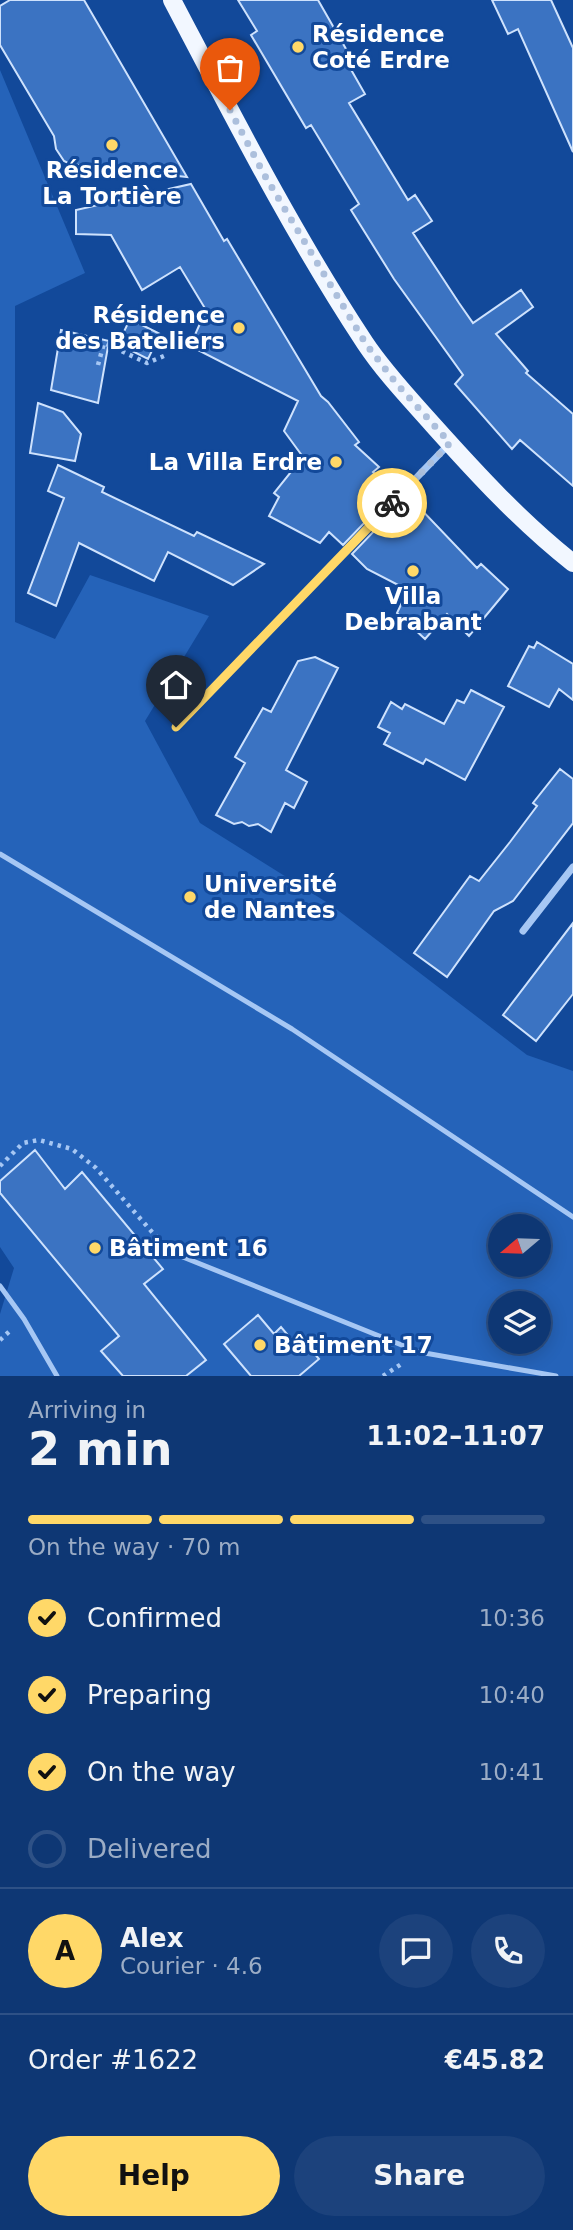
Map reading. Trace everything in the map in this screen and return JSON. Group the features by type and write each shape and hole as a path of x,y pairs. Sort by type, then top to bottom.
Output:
{"main road":[{"path":"172,0 265,176 366,344 396,383 533,531 573,563"}],"street":[{"path":"176,727 450,443"},
{"path":"523,931 573,867"}],"lane":[{"path":"0,854 292,1029 573,1217"},
{"path":"168,1251 419,1352 556,1376"},
{"path":"0,1286 24,1319 57,1376"}],"path":[{"path":"98,365 104,343 146,363 164,356"},
{"path":"0,1166 23,1143 39,1140 72,1149 96,1168 168,1251"}],"shaded area":[{"name":"Université de Nantes","path":"0,70 85,273 15,306 15,622 55,639 90,575 209,616 145,721 200,823 331,905 527,1055 573,1071 573,1376 0,1376 0,1314 14,1268 0,1247"}],"building":[{"name":"Résidence La Tortière","path":"10,0 84,0 187,177 70,164 64,161 56,149 54,136 0,45 0,6"},
{"path":"238,0 318,0 350,56 345,59 365,94 349,103 408,200 415,195 432,221 413,233 473,323 521,290 533,307 496,334 528,371 526,373 573,414 573,486 520,440 512,449 455,384 463,375 394,279 351,210 359,204 311,125 306,128 251,35 257,31"},
{"path":"492,0 551,0 573,48 573,152 518,29 508,34"},
{"path":"191,184 321,396 359,442 355,445 379,467 373,472 393,493 343,545 329,532 320,543 269,516 279,497 274,493 303,457 284,431 298,401 190,346 206,310 180,267 142,290 111,235 76,234 76,210"},
{"path":"130,319 160,334 148,359 118,344"},
{"path":"61,330 109,341 98,403 51,390"},
{"path":"38,403 63,412 81,434 75,461 30,453"},
{"path":"58,465 104,487 102,492 194,536 197,532 264,564 233,585 168,552 154,581 79,543 56,606 28,593 64,498 48,491"},
{"name":"Villa Debrabant","path":"402,502 410,510 415,503 477,568 481,564 508,589 469,636 447,614 425,639 397,613 408,590 367,569 352,554"},
{"path":"537,642 573,664 573,700 559,689 549,707 508,686 529,646 534,648"},
{"path":"315,657 338,668 286,770 307,782 294,808 285,803 271,832 258,824 234,824 216,815 245,763 235,757 263,708 271,712 298,661"},
{"path":"471,690 504,707 465,780 426,759 423,764 384,744 390,733 378,727 391,702 402,709 405,704 444,724 457,700 464,703"},
{"path":"560,769 573,779 573,823 513,901 494,911 447,977 414,953 470,876 479,881 510,842 537,806 533,803"},
{"path":"573,923 573,994 536,1041 503,1015"},
{"name":"Bâtiment 16","path":"35,1150 65,1189 82,1172 163,1269 144,1284 206,1360 186,1376 123,1376 101,1351 119,1336 0,1193 0,1181"},
{"name":"Bâtiment 17","path":"258,1315 274,1334 281,1327 297,1346 304,1341 319,1359 299,1376 251,1376 224,1344"}],"way so far":[{"path":"230,110 294,226 366,344 396,383 450,443 392,503"}],"place":[{"name":"Résidence Coté Erdre","path":"298,47"},
{"name":"Résidence La Tortière","path":"112,145"},
{"name":"Résidence des Bateliers","path":"239,328"},
{"name":"La Villa Erdre","path":"336,462"},
{"name":"Villa Debrabant","path":"413,571"},
{"name":"Université de Nantes","path":"190,897"},
{"name":"Bâtiment 16","path":"95,1248"},
{"name":"Bâtiment 17","path":"260,1345"}],"route":[{"path":"176,727 392,503"}]}
